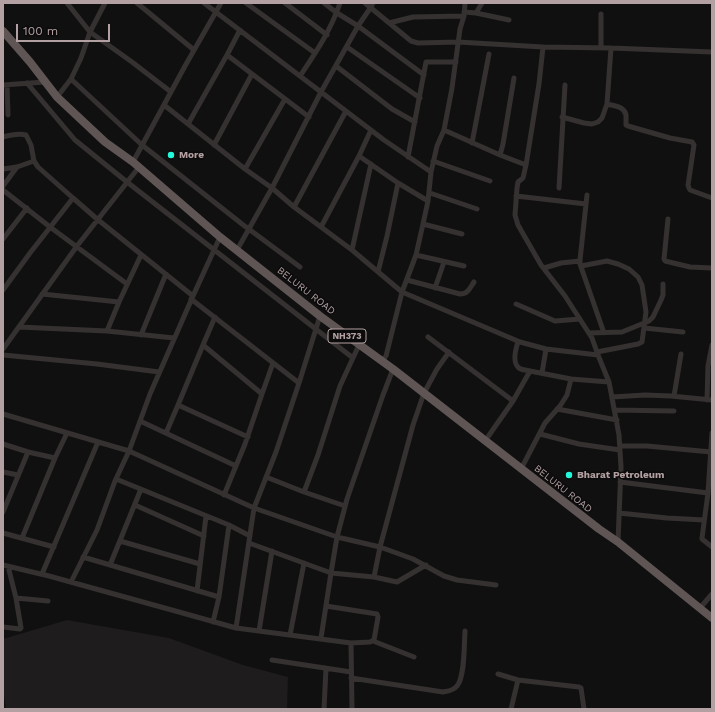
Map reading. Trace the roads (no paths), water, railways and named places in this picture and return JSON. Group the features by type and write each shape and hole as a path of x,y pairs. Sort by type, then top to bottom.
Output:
{"highway":[{"name":"BELURU ROAD","path":"3,32 57,97 105,142 136,165 220,237 320,316 394,369 521,469 618,542 712,618"}],"street":[{"path":"67,3 72,5 90,32 171,92"},
{"path":"57,97 71,79 81,58 90,32 105,3"},
{"path":"137,3 194,50"},
{"path":"204,3 370,130 431,172"},
{"path":"3,349 97,219 127,182 136,165 142,145 210,20 216,13 221,3"},
{"path":"246,3 315,53"},
{"path":"285,3 326,35"},
{"path":"324,3 358,26 424,75"},
{"path":"300,76 326,35 337,13 340,3"},
{"path":"365,3 372,5 389,23 414,42 458,42 543,47 712,52"},
{"path":"382,361 386,356 402,292 416,255 430,193 433,161 437,146 444,130 465,3"},
{"path":"476,13 482,3"},
{"path":"237,250 272,188 321,92 358,26 372,5"},
{"path":"389,23 413,17 476,13 509,20"},
{"path":"601,14 601,48"},
{"path":"188,124 240,30"},
{"path":"347,47 420,98"},
{"path":"543,47 539,84 526,165 523,178 518,182 515,214 518,225 544,268 565,296 592,338 609,382 620,435 621,466 618,542"},
{"path":"562,117 584,124 598,122 602,118 607,104 610,48"},
{"path":"472,143 489,54"},
{"path":"227,55 309,117"},
{"path":"408,156 426,62 456,62"},
{"path":"336,66 392,109 415,122"},
{"path":"214,145 252,74"},
{"path":"500,155 514,78"},
{"path":"71,79 142,145 300,268"},
{"path":"8,115 5,85 45,82"},
{"path":"27,83 75,140 353,358"},
{"path":"559,188 565,85"},
{"path":"245,169 285,99"},
{"path":"607,104 624,110 626,114 626,125 628,126 670,138 692,142 694,145 688,185 689,188 690,190 711,196"},
{"path":"164,105 245,169 272,188 321,228 352,250 402,292 518,342 546,350 597,354 640,343 643,339 646,312 642,285 638,277 629,269 607,261 562,263 544,268"},
{"path":"294,207 346,111"},
{"path":"321,228 359,156 370,130"},
{"path":"444,130 526,165"},
{"path":"3,137 23,134 26,135 31,144 34,161 38,167 97,219 166,274 192,298 299,383"},
{"path":"359,156 428,201"},
{"path":"3,169 17,167 34,161"},
{"path":"433,161 490,181"},
{"path":"352,250 371,164"},
{"path":"3,186 17,167"},
{"path":"378,272 398,182"},
{"path":"3,190 127,284"},
{"path":"430,193 477,209"},
{"path":"587,195 580,263 604,333"},
{"path":"516,196 586,204"},
{"path":"3,290 73,198"},
{"path":"3,239 27,208"},
{"path":"668,219 665,261 690,267 712,268"},
{"path":"423,224 462,234"},
{"path":"71,582 97,530 159,372 220,237"},
{"path":"107,331 141,254"},
{"path":"416,255 464,266"},
{"path":"435,288 444,262"},
{"path":"141,335 166,274"},
{"path":"407,280 460,294 467,293 474,282"},
{"path":"644,326 653,317 661,300 663,284"},
{"path":"42,294 119,302"},
{"path":"516,304 554,321 580,319"},
{"path":"236,628 254,508 276,452 320,316"},
{"path":"166,433 215,317"},
{"path":"589,333 622,332 644,326 683,332"},
{"path":"19,327 107,331 174,338"},
{"path":"428,337 513,401"},
{"path":"518,342 515,353 516,364 520,369 571,379 609,382"},
{"path":"203,345 262,394"},
{"path":"304,492 340,386 359,345"},
{"path":"612,397 645,395 674,396 709,400 708,366 712,345"},
{"path":"542,373 546,350"},
{"path":"374,577 380,547 413,425 424,393 437,369 449,352"},
{"path":"674,396 681,354"},
{"path":"3,355 97,364 159,372"},
{"path":"224,494 248,437 273,363"},
{"path":"321,638 337,537 345,506 383,395 394,369"},
{"path":"485,441 513,401 530,371"},
{"path":"521,469 545,423 566,396 571,379"},
{"path":"178,405 248,437"},
{"path":"557,409 616,420"},
{"path":"614,410 674,411"},
{"path":"3,414 129,451 254,508 337,537 380,547 413,558 444,576 457,580 496,585"},
{"path":"140,421 236,466"},
{"path":"22,538 67,433"},
{"path":"712,433 712,452 702,539 712,548"},
{"path":"540,434 579,444 620,448 647,446 712,452"},
{"path":"42,574 98,442"},
{"path":"3,444 28,452 55,458"},
{"path":"3,512 28,452"},
{"path":"3,472 18,475"},
{"path":"266,477 345,506"},
{"path":"116,479 250,536"},
{"path":"620,482 708,494"},
{"path":"110,565 141,489"},
{"path":"135,505 204,536"},
{"path":"619,513 704,520"},
{"path":"197,591 206,516"},
{"path":"214,622 219,598 229,526"},
{"path":"3,533 54,547"},
{"path":"120,541 200,564"},
{"path":"249,543 331,573 374,577 396,582 426,565"},
{"path":"259,631 272,551"},
{"path":"83,557 219,598"},
{"path":"290,635 304,563"},
{"path":"6,565 236,628 351,643 372,641 414,657"},
{"path":"3,627 20,629 16,598 6,565"},
{"path":"700,608 712,594"},
{"path":"16,598 48,601"},
{"path":"326,606 377,614 378,617 374,640 372,641"},
{"path":"351,678 442,692 451,691 457,686 461,679 465,631"},
{"path":"351,643 352,709"},
{"path":"272,660 351,672"},
{"path":"324,709 326,668"},
{"path":"498,674 518,680 579,687 581,688 584,709"},
{"path":"511,709 518,680"}],"place":[{"name":"More","path":"171,155"},
{"name":"Bharat Petroleum","path":"569,475"}]}
